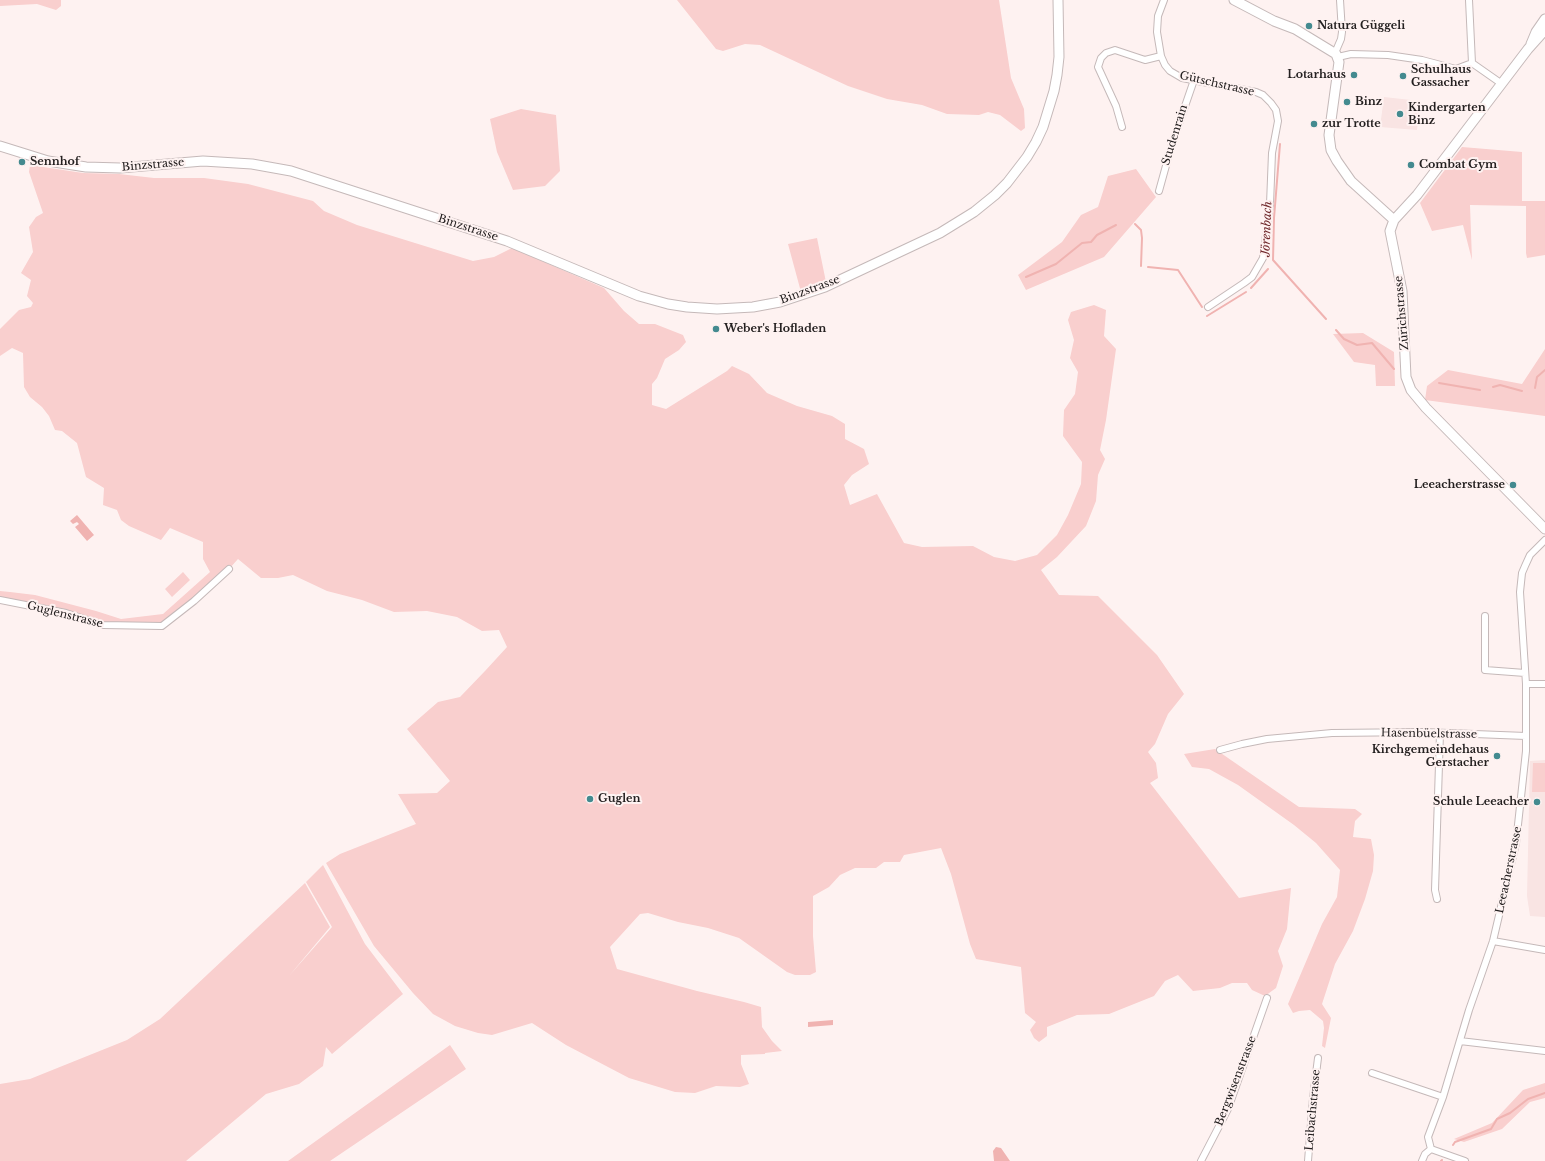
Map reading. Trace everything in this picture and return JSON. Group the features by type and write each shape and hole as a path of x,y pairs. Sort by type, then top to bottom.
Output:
{"main road":[{"name":"Binzstrasse","path":"0,146 48,162 86,167 120,168 203,161 252,164 291,171 499,238 639,296 668,304 687,307 717,309 738,308 780,302 824,287 940,233 974,212 996,194 1016,172 1036,142 1043,127 1057,75 1059,39 1058,0"},
{"path":"1234,0 1274,21 1295,29 1336,55 1338,71 1329,135 1331,150 1336,161 1351,181 1394,220 1424,187 1528,49 1545,30"},
{"path":"1528,49 1536,32 1545,19"},
{"name":"Zürichstrasse","path":"1394,220 1390,231 1402,291 1406,377 1411,390 1426,408 1545,529"}],"street":[{"name":"Gütschstrasse","path":"1164,0 1158,16 1157,32 1161,56 1165,65 1176,76 1256,92 1263,95 1276,110 1278,121 1272,153 1270,204 1263,258 1252,277 1208,307"},
{"path":"1340,0 1342,32 1336,55 1388,55 1422,60 1456,69 1472,63"},
{"path":"1469,0 1472,63"},
{"path":"1122,127 1116,106 1098,67 1101,58 1106,53 1115,50 1145,60 1161,56"},
{"path":"1472,63 1502,84"},
{"name":"Studenrain","path":"1159,191 1174,137 1194,80"},
{"name":"Leeacherstrasse","path":"1431,1149 1428,1137 1443,1097 1493,941 1516,843 1526,751 1526,684 1520,592 1522,573 1530,555 1545,540"},
{"name":"Guglenstrasse","path":"0,600 66,612 103,625 162,626 230,569"},
{"path":"1485,616 1485,670 1525,673"},
{"path":"1526,684 1545,684"},
{"name":"Hasenbüelstrasse","path":"1220,750 1267,739 1332,733 1440,733 1526,736"},
{"path":"1437,899 1435,883 1440,733"},
{"path":"1493,941 1545,950"},
{"name":"Bergwisenstrasse","path":"1201,1161 1228,1109 1266,998"},
{"path":"1460,1041 1545,1051"},
{"name":"Leibachstrasse","path":"1308,1161 1318,1058"},
{"path":"1372,1073 1443,1097"},
{"path":"1422,1161 1425,1154 1431,1149 1465,1161"}],"shaded area":[{"path":"0,0 61,0 61,6 56,10 37,4 0,6"},
{"path":"677,0 999,0 1011,78 1024,109 1025,128 1021,131 1000,115 988,112 979,115 947,114 922,105 887,99 848,86 760,45 745,44 723,51 716,49"},
{"name":"Kindergarten Binz","path":"1384,97 1420,101 1417,130 1380,127"},
{"path":"521,109 556,115 560,171 545,186 513,190 497,152 490,119"},
{"path":"1462,147 1522,152 1522,201 1545,201 1545,255 1527,258 1526,206 1470,205 1472,260 1463,225 1432,231 1420,203"},
{"path":"30,165 83,173 119,174 154,178 204,178 248,184 313,201 324,211 357,225 473,261 494,257 512,248 604,288 624,311 639,324 655,324 683,335 686,342 679,350 665,359 657,378 652,384 652,405 666,409 727,371 732,366 749,374 767,393 797,406 832,416 845,424 845,439 864,449 869,464 852,475 844,485 850,505 877,494 904,543 922,547 973,546 994,557 1015,561 1037,555 1057,535 1068,515 1081,484 1082,462 1063,436 1064,410 1075,394 1078,372 1070,358 1074,340 1068,320 1071,312 1094,305 1106,310 1104,336 1116,349 1106,420 1100,450 1105,459 1098,475 1096,501 1086,526 1057,557 1041,570 1059,595 1098,596 1157,655 1184,694 1168,714 1155,744 1148,752 1156,763 1158,778 1150,783 1239,898 1291,888 1287,929 1278,951 1283,966 1276,988 1265,996 1252,990 1247,983 1232,983 1220,988 1193,991 1178,975 1165,981 1154,996 1109,1014 1077,1015 1047,1027 1047,1036 1039,1042 1034,1038 1030,1030 1036,1022 1025,1013 1021,967 976,959 970,944 951,874 941,848 904,855 900,862 884,862 876,868 855,868 840,875 829,887 813,896 813,936 816,972 810,975 795,975 787,972 739,938 708,928 678,922 648,913 640,914 610,947 617,969 761,1007 762,1027 772,1041 782,1051 765,1054 741,1055 741,1064 749,1084 740,1087 716,1086 695,1093 675,1092 629,1078 566,1045 532,1023 492,1035 478,1033 455,1026 433,1014 413,993 374,946 326,863 340,854 416,824 398,794 437,793 450,781 407,729 438,702 460,697 485,671 507,647 499,630 482,631 457,617 427,611 394,612 362,600 327,591 293,575 278,578 261,578 238,559 229,569 162,626 120,626 0,600 0,591 35,595 121,619 163,614 210,572 203,559 203,542 170,528 161,540 129,526 121,520 117,510 103,505 104,488 86,477 77,443 62,431 55,430 49,416 42,407 30,397 24,387 23,353 12,348 0,356 0,329 19,310 31,307 33,303 27,296 31,280 21,273 33,252 29,227 36,217 43,213 29,172"},
{"path":"1136,169 1156,197 1104,257 1026,290 1018,275 1062,242 1081,215 1098,207 1108,176"},
{"path":"817,238 826,282 801,292 788,244"},
{"path":"1363,333 1394,352 1395,386 1376,386 1375,365 1354,362 1333,334"},
{"path":"1545,349 1545,416 1425,400 1427,386 1448,370 1522,384"},
{"path":"77,515 94,535 87,541 75,527 79,524 77,522 73,524 70,521"},
{"path":"183,572 190,580 172,597 165,589"},
{"path":"1215,749 1299,807 1355,809 1362,814 1355,821 1353,837 1371,839 1374,855 1373,871 1365,899 1353,931 1335,964 1322,1004 1331,1018 1325,1048 1322,1046 1324,1028 1323,1021 1310,1010 1293,1013 1288,1004 1322,924 1337,897 1340,870 1316,843 1294,825 1238,785 1209,769 1192,767 1184,754"},
{"name":"Schule Leeacher","path":"1545,760 1545,917 1530,916 1527,896 1530,761"},
{"path":"1533,763 1545,763 1545,792 1532,792"},
{"path":"323,865 365,944 403,994 332,1054 326,1047 323,1066 299,1084 266,1094 186,1161 0,1161 0,1084 30,1079 127,1040 160,1019 305,883 330,927 289,976 332,927 306,882"},
{"path":"833,1020 833,1025 808,1027 808,1022"},
{"path":"450,1045 466,1069 330,1161 288,1161"},
{"path":"1545,1083 1545,1098 1530,1102 1502,1129 1464,1142 1454,1139 1492,1123 1523,1090"},
{"path":"996,1147 1001,1148 1010,1161 994,1161 993,1151"}],"waterway":[{"name":"Jörenbach","path":"1280,144 1274,218 1273,260 1326,319"},
{"name":"Jörenbach","path":"1135,224 1141,230 1141,266"},
{"path":"1026,277 1056,264 1082,243 1091,242 1097,235 1116,225"},
{"name":"Jörenbach","path":"1148,267 1178,270 1202,307"},
{"name":"Jörenbach","path":"1251,288 1268,269"},
{"name":"Jörenbach","path":"1207,316 1246,292"},
{"name":"Jörenbach","path":"1336,330 1344,339 1357,345 1372,343 1394,369"},
{"name":"Jörenbach","path":"1535,388 1537,377 1545,370"},
{"name":"Jörenbach","path":"1439,383 1480,390"},
{"name":"Jörenbach","path":"1493,387 1500,385 1522,391"},
{"path":"1453,1145 1455,1142 1491,1129 1497,1119 1510,1113 1528,1099 1545,1093"}],"place":[{"name":"Natura Güggeli","path":"1309,26"},
{"name":"Lotarhaus","path":"1354,75"},
{"name":"Schulhaus Gassacher","path":"1403,76"},
{"name":"Binz","path":"1347,102"},
{"name":"Kindergarten Binz","path":"1400,114"},
{"name":"zur Trotte","path":"1314,124"},
{"name":"Sennhof","path":"22,162"},
{"name":"Combat Gym","path":"1411,165"},
{"name":"Weber's Hofladen","path":"716,329"},
{"name":"Leeacherstrasse","path":"1513,485"},
{"name":"Kirchgemeindehaus Gerstacher","path":"1497,756"},
{"name":"Guglen","path":"590,799"},
{"name":"Schule Leeacher","path":"1537,802"}]}
